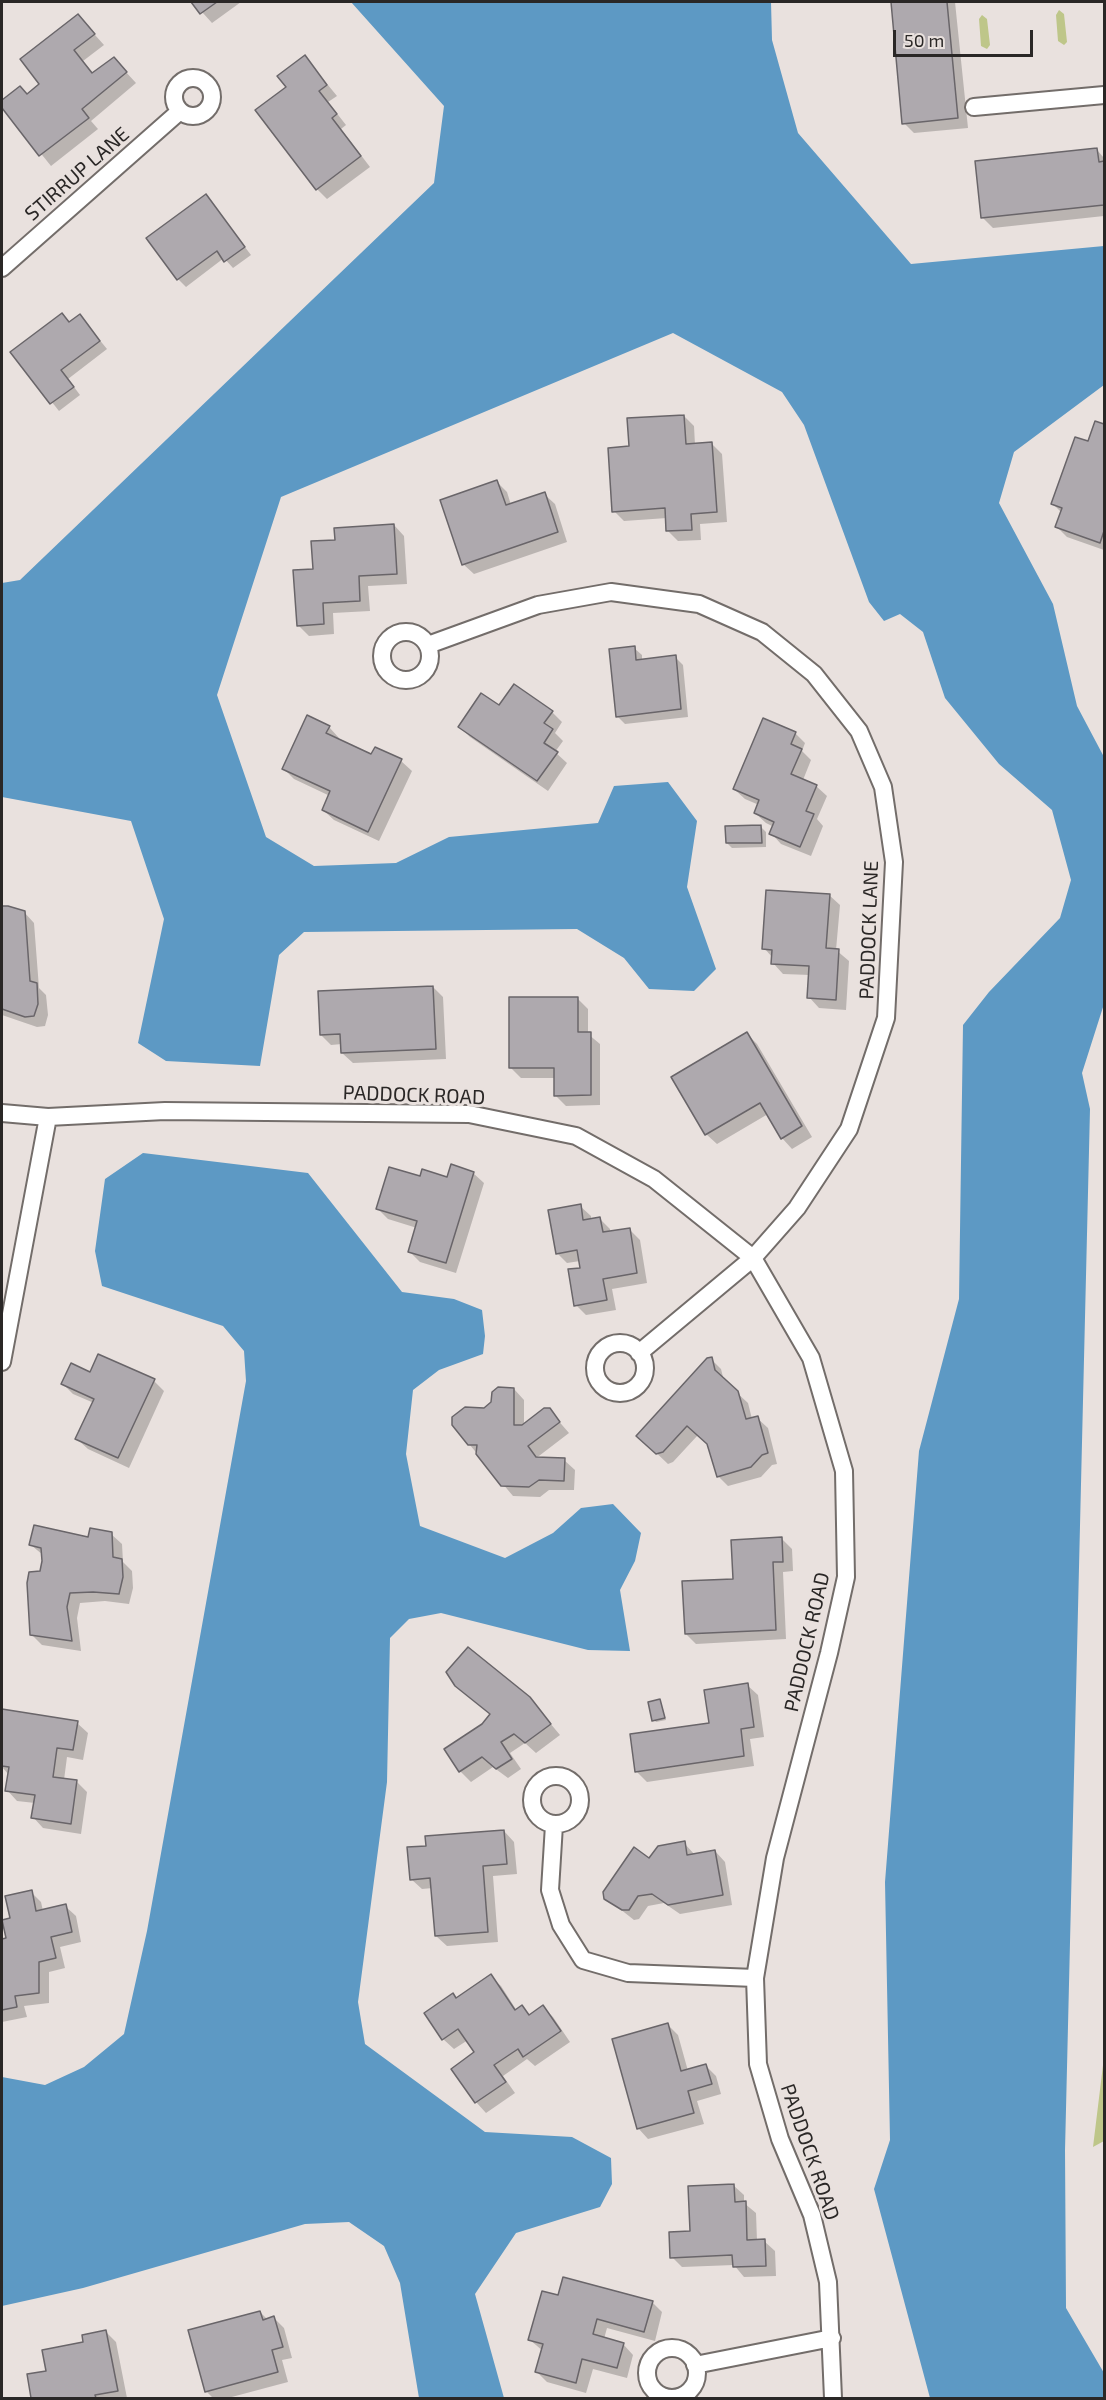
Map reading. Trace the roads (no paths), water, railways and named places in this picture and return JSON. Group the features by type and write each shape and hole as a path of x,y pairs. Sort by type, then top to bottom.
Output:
{"street":[{"path":"974,106 1104,95"},
{"name":"STIRRUP LANE","path":"2,268 180,111"},
{"name":"PADDOCK LANE","path":"428,645 538,605 611,592 699,604 762,632 814,674 859,731 884,788 894,862 886,1018 849,1129 797,1208 753,1257 639,1353"},
{"name":"PADDOCK ROAD","path":"2,1113 48,1118 165,1111 469,1114 576,1136 654,1179 753,1257 811,1358 844,1471 846,1577 829,1653 775,1858 754,1978 758,2064 780,2139 812,2215 828,2282 833,2398"},
{"path":"2,1362 48,1118"},
{"path":"554,1825 550,1890 561,1925 583,1959 628,1973 754,1978"},
{"path":"695,2365 832,2338"}],"water":[{"path":"351,2 771,2 772,40 798,133 911,264 1104,246 1104,385 1014,452 999,503 1053,604 1077,706 1104,757 1104,1004 1082,1073 1090,1109 1065,2150 1066,2308 1104,2373 1104,2398 930,2398 874,2189 890,2140 885,1882 919,1451 959,1299 963,1025 989,992 1060,918 1071,880 1052,810 999,764 945,698 923,632 900,614 884,621 869,602 804,425 782,392 673,333 281,497 217,695 266,837 314,866 396,863 449,837 598,823 614,786 668,782 697,821 687,887 716,969 694,991 649,989 624,958 577,929 304,932 279,955 260,1066 166,1061 138,1043 164,919 131,821 2,797 2,583 20,580 434,183 444,106"},
{"path":"143,1153 308,1173 402,1292 454,1299 482,1310 485,1336 483,1354 439,1370 413,1390 406,1454 420,1526 505,1558 553,1533 581,1508 613,1504 641,1533 635,1561 620,1590 630,1651 588,1650 441,1613 409,1619 390,1638 387,1782 358,2002 365,2044 485,2132 572,2137 611,2158 612,2184 600,2207 516,2233 475,2294 504,2398 419,2398 400,2283 384,2246 349,2222 305,2224 83,2288 2,2306 2,2077 45,2085 84,2067 124,2034 147,1931 246,1381 244,1351 223,1326 102,1286 95,1251 105,1179"}]}
